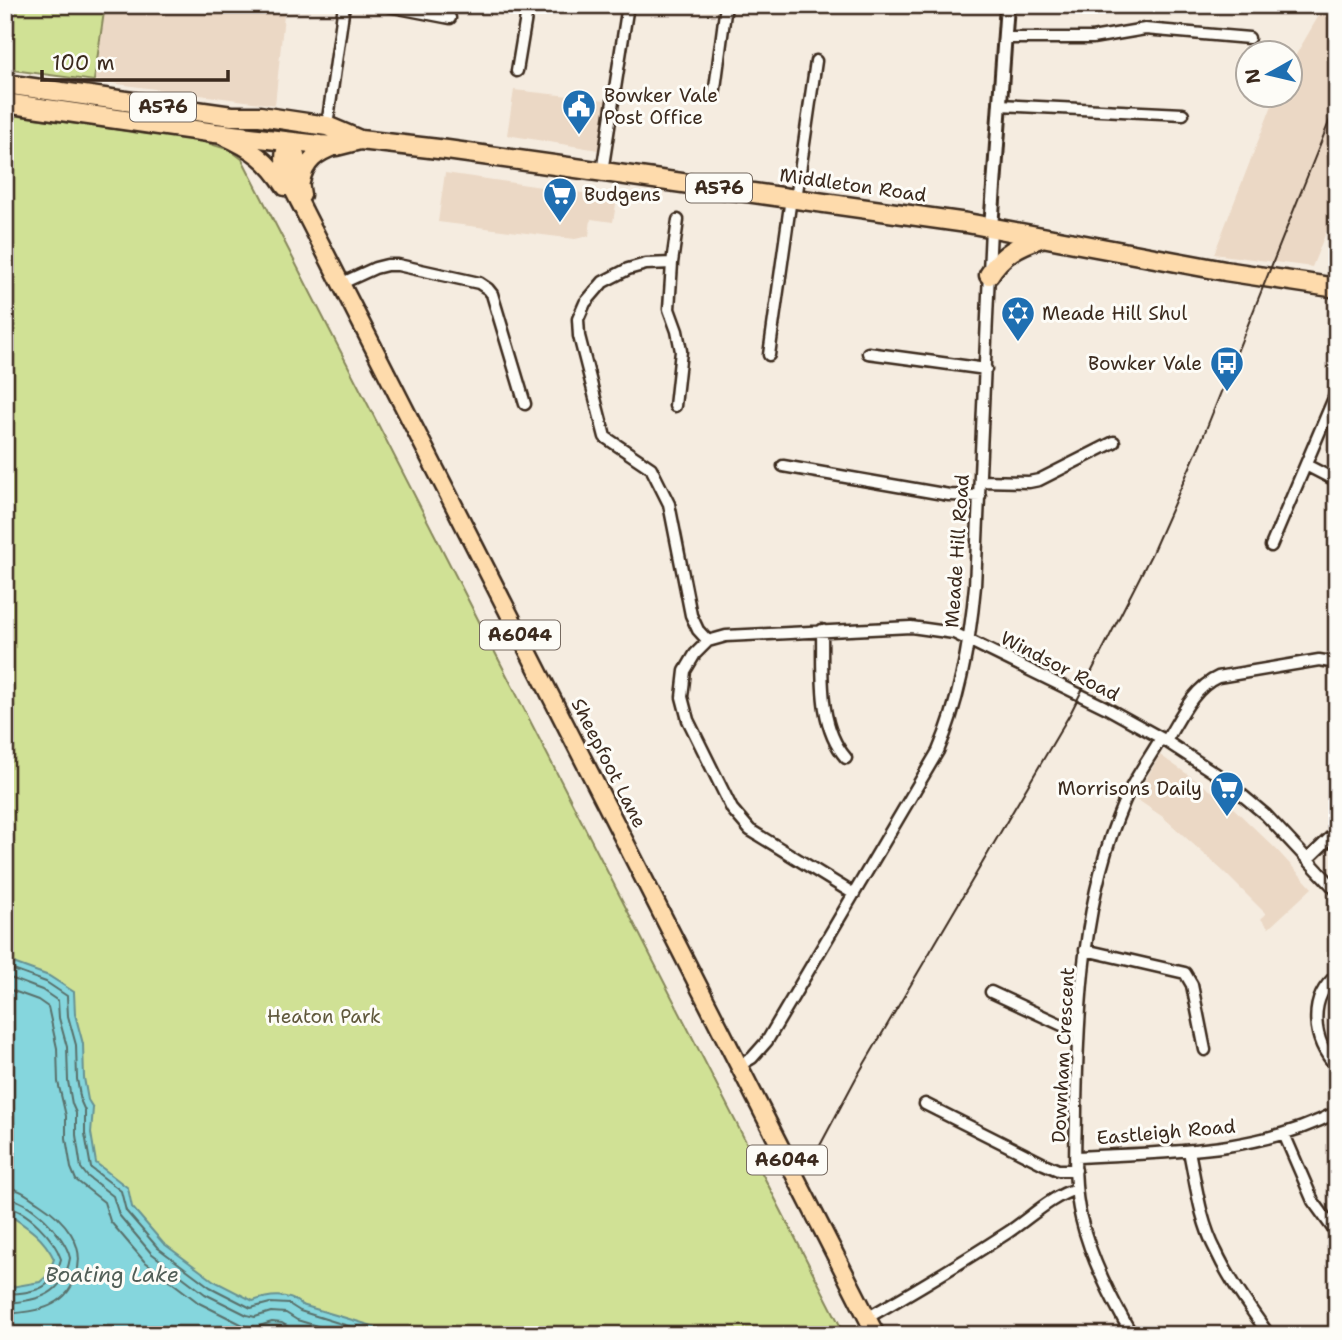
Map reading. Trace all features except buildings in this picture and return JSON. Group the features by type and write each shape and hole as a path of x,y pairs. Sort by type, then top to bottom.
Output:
{"highway":[{"name":"Middleton Road","path":"5,84 232,117 260,116 318,125 360,141 794,198 991,228 1337,288"},
{"name":"A576","path":"94,97 111,118"},
{"name":"Middleton Road","path":"5,103 289,141 336,146 360,141"},
{"name":"A576","path":"232,117 248,125 278,131 289,141"},
{"path":"289,141 318,125"},
{"path":"989,275 1007,253 1041,238"}],"main road":[{"name":"Sheepfoot Lane","path":"215,133 239,144 269,164 304,211"},
{"name":"Sheepfoot Lane","path":"289,141 296,156 304,211"},
{"name":"Sheepfoot Lane","path":"289,141 284,150 284,164 304,211 876,1335"},
{"path":"301,184 305,167 311,159 336,146"}],"street":[{"path":"318,125 344,5"},
{"path":"383,5 450,18"},
{"path":"517,71 528,5"},
{"path":"602,172 628,5"},
{"path":"714,96 726,5"},
{"path":"870,5 878,6"},
{"path":"991,228 1007,5"},
{"path":"1004,38 1092,38 1145,29 1249,38"},
{"path":"769,355 816,61"},
{"path":"999,105 1182,114"},
{"path":"675,406 681,351 669,309 678,220"},
{"name":"Meade Hill Road","path":"740,1065 752,1058 766,1041 938,751 948,723 968,642 975,586 991,228"},
{"path":"672,263 637,267 603,282 585,303 578,318 579,336 605,437 651,468 669,504 691,615 698,630 708,641 695,654 685,671 682,697 688,720 732,809 750,830 854,894"},
{"path":"341,284 387,265 470,280 488,289 492,294 525,404"},
{"path":"868,353 986,369"},
{"path":"1271,546 1337,391"},
{"path":"980,481 1040,480 1114,442"},
{"path":"1306,465 1337,481"},
{"path":"783,466 949,495 980,496"},
{"name":"Windsor Road","path":"708,641 726,636 911,627 954,633 1163,739 1218,775 1266,815 1337,891"},
{"path":"822,630 824,696 828,719 838,749 846,758"},
{"name":"Downham Crescent","path":"1132,1335 1115,1305 1088,1244 1076,1189 1077,1032 1089,925 1104,862 1124,801 1163,739 1210,680 1319,660 1337,666"},
{"path":"1308,859 1337,831"},
{"path":"1086,950 1185,973 1192,985 1205,1050"},
{"path":"1337,975 1324,985 1314,1024 1328,1058 1337,1067"},
{"path":"991,992 1077,1032"},
{"path":"925,1104 1044,1164 1058,1170 1076,1170"},
{"name":"Eastleigh Road","path":"1076,1157 1189,1151 1237,1145 1284,1134 1337,1112"},
{"path":"1284,1134 1313,1201 1337,1234"},
{"path":"1189,1151 1200,1206 1215,1250 1269,1335"},
{"path":"867,1318 976,1253 1026,1221 1055,1198 1076,1189"}],"shaded area":[{"path":"5,5 285,5 275,105 5,69"},
{"path":"1325,5 1337,5 1337,205 1312,267 1214,254 1271,108 1304,108 1304,41"},
{"path":"514,90 606,100 598,150 507,135"},
{"path":"445,173 617,198 613,222 591,219 589,236 575,239 438,222"},
{"path":"1160,755 1227,802 1312,888 1269,928 1261,919 1266,914 1223,871 1163,817 1135,798"}],"green space":[{"path":"7,5 105,5 94,81 5,69"},
{"name":"Heaton Park","path":"5,114 201,141 230,150 242,159 845,1335 5,1335"}],"water":[{"name":"Boating Lake","path":"5,960 49,976 74,992 75,1014 83,1044 84,1078 88,1100 93,1108 91,1133 96,1163 128,1188 132,1207 163,1243 214,1281 253,1301 272,1296 291,1298 302,1305 403,1335 5,1335 5,1288 40,1282 48,1275 54,1259 39,1238 5,1212"}],"tram line":[{"path":"808,1168 856,1078 1070,714 1152,553 1201,442 1337,102"}],"place":[{"name":"Bowker Vale Post Office","path":"579,136"},
{"name":"Budgens","path":"560,224"},
{"name":"Meade Hill Shul","path":"1018,343"},
{"name":"Bowker Vale","path":"1227,393"},
{"name":"Morrisons Daily","path":"1227,818"}]}
